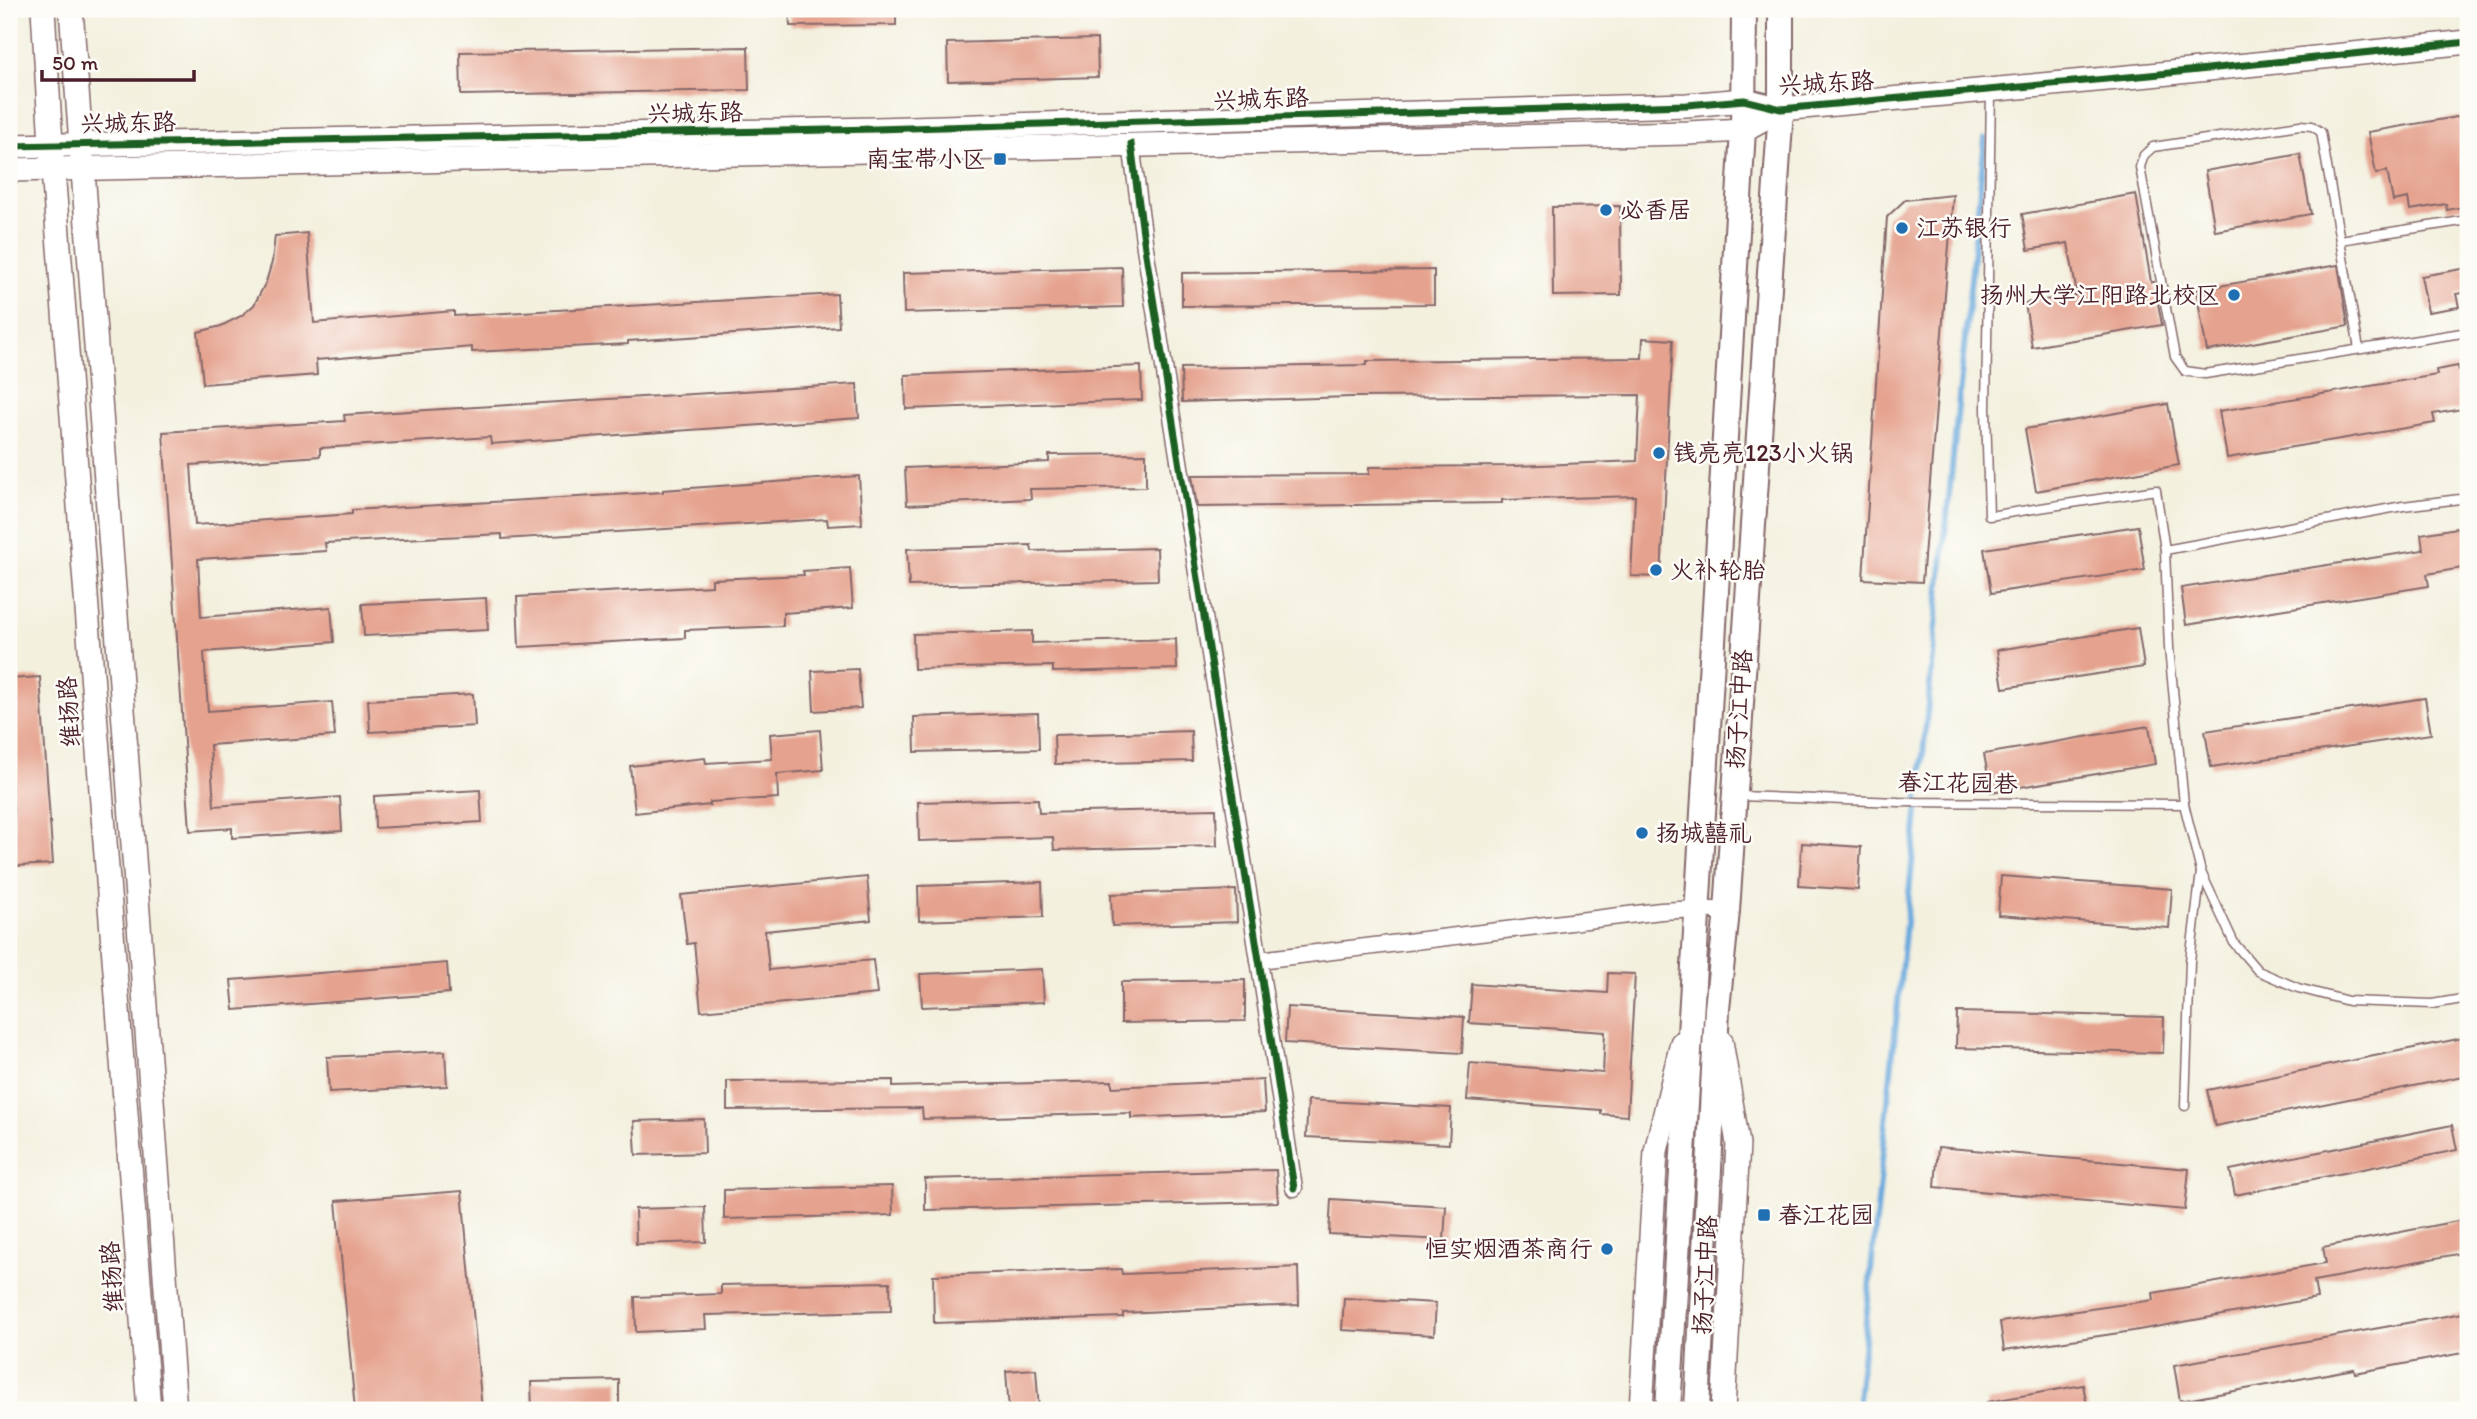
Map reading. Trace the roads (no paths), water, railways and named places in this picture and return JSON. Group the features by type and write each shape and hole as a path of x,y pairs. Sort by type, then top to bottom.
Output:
{"main road":[{"name":"扬子江中路","path":"1668,1410 1743,130 1744,9"},
{"name":"扬子江中路","path":"1697,1410 1717,1009 1727,911 1782,109 1781,9"}],"street":[{"name":"维扬路","path":"43,9 51,144 149,1410"},
{"path":"71,9 175,1410"},
{"name":"兴城东路","path":"9,146 876,130 1687,106 1744,100 1782,109 2468,41"},
{"name":"兴城东路","path":"9,170 1743,130 1782,109"},
{"path":"1131,144 1147,261 1294,1188"},
{"path":"1259,960 1661,911 1727,911"},
{"path":"1717,1009 1738,1144 1723,1410"},
{"path":"1640,1410 1656,1151 1690,1010"}],"lane":[{"path":"1991,90 1986,409 1989,516 2156,491 2165,550 2169,648 2184,804 2201,872 2234,943 2258,971 2298,988 2348,1001 2432,1004 2468,998"},
{"path":"2359,349 2320,132 2312,126 2300,125 2153,148 2144,155 2140,166 2175,357 2185,371 2205,374 2468,332"},
{"path":"2340,240 2468,220"},
{"path":"2165,550 2403,506 2468,498"},
{"name":"春江花园巷","path":"1733,796 1899,802 2184,804"},
{"path":"2185,1106 2190,961 2201,872"}],"waterway":[{"path":"1857,1410 1985,139"}],"place":[{"name":"南宝带小区","path":"1000,159"},
{"name":"必香居","path":"1606,210"},
{"name":"江苏银行","path":"1902,228"},
{"name":"扬州大学江阳路北校区","path":"2234,295"},
{"name":"钱亮亮123小火锅","path":"1659,453"},
{"name":"火补轮胎","path":"1656,570"},
{"name":"扬城囍礼","path":"1642,833"},
{"name":"春江花园","path":"1764,1215"},
{"name":"恒实烟酒茶商行","path":"1607,1249"}]}
